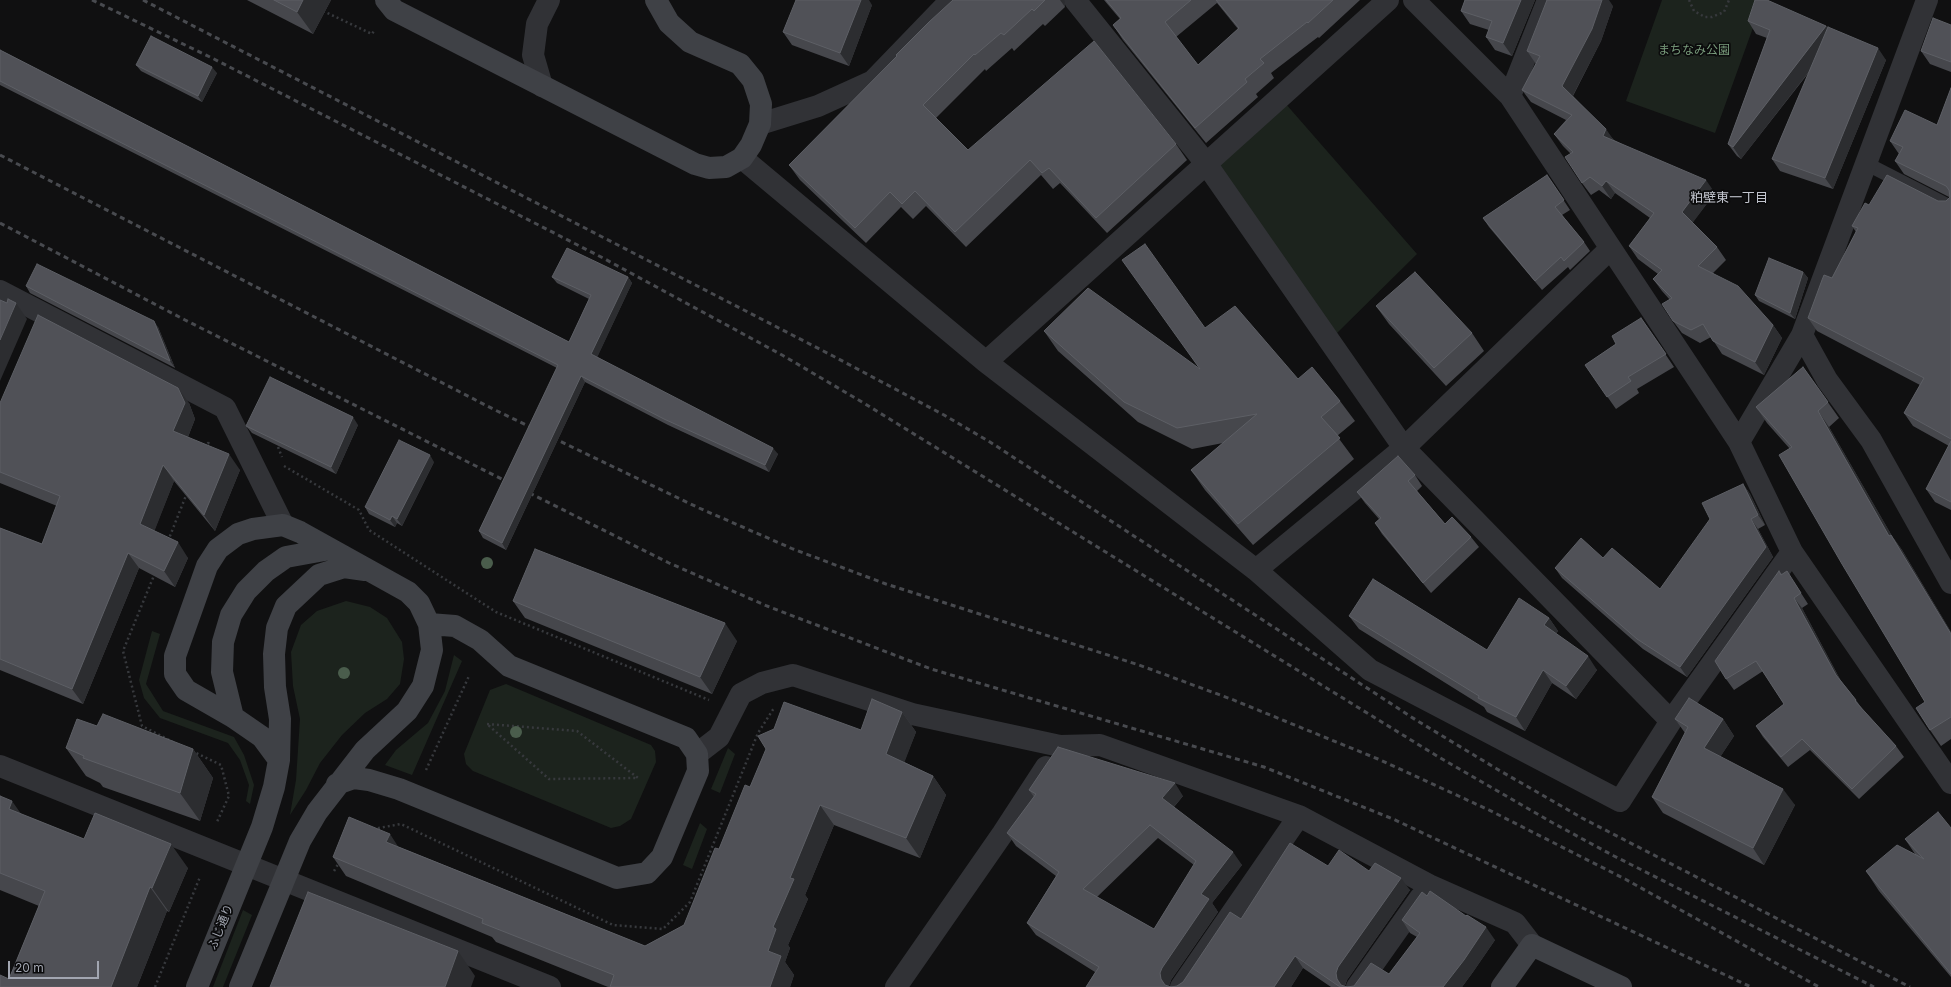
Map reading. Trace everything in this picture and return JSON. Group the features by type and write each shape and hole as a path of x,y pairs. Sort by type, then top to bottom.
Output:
{"street":[{"path":"386,0 394,10 694,164 709,168 726,167 742,158 751,145 760,124 761,104 753,80 740,64 690,42 669,23 656,0"},
{"path":"542,86 533,55 537,24 549,0"},
{"path":"760,124 818,106 873,81 951,0"},
{"path":"1075,0 1206,162 1268,245 1404,448 1671,721"},
{"path":"986,362 1206,162 1247,130 1353,36 1388,0"},
{"path":"1414,0 1512,105 1739,442 1792,552 1951,783"},
{"path":"1512,105 1548,0"},
{"path":"1739,442 1802,335 1927,0"},
{"path":"742,158 986,362 1256,570 1370,670 1620,801 1671,721 1792,552"},
{"path":"1256,570 1404,448 1610,249"},
{"path":"0,291 39,322 225,408 283,525"},
{"path":"1802,335 1827,380 1871,440 1951,583"},
{"path":"240,987 300,842 317,812 364,750 407,710 423,686 432,650 429,624 419,603 408,592 283,525 253,529 238,534 218,549 207,566 175,656 175,674 186,690 234,717 262,737 279,760"},
{"path":"234,717 222,672 223,642 231,615 246,591 266,571 286,557 330,549"},
{"name":"ふじ通り","path":"197,987 264,821 274,787 279,760 280,719 275,687 274,654 277,628 286,606 319,575 344,567 369,570"},
{"path":"337,784 354,778 369,780 399,789 617,878 647,873 662,857 698,771 697,754 686,738 509,666 480,640 455,626 429,624"},
{"path":"697,754 720,737 741,694 762,683 793,675 912,714 1060,746 1100,745 1299,816 1429,885 1515,923 1532,945 1621,987"},
{"path":"896,987 1003,833 1060,746"},
{"path":"0,766 246,866 263,871 283,881 544,986"},
{"path":"1181,987 1299,816"},
{"path":"1357,987 1429,885"},
{"path":"1502,987 1532,945"}],"lane":[{"path":"1866,163 1951,207"}],"path":[{"path":"1689,0 1694,11 1705,17 1712,17 1724,12 1729,0"},
{"path":"322,10 372,34 378,23"},
{"path":"205,450 208,442 215,446"},
{"path":"256,470 285,466 359,510 369,530 496,612 711,701"},
{"path":"167,543 190,486"},
{"path":"155,572 122,651 142,726 175,742"},
{"path":"424,774 468,676"},
{"path":"487,724 577,731 638,778 549,778 487,724"},
{"path":"188,749 221,765 229,796 216,826"},
{"path":"156,987 200,877"}],"green space":[{"name":"まちなみ公園","path":"1662,0 1763,0 1715,133 1626,101"},
{"path":"1285,103 1417,254 1336,334 1213,163"},
{"path":"346,601 370,607 387,618 402,642 404,659 400,684 387,699 365,713 342,735 320,763 306,790 290,815 296,780 300,719 293,686 291,652 301,625 317,611"},
{"path":"152,631 160,634 146,684 163,711 234,737 244,755 254,785 250,804 246,801 249,785 240,760 228,743 160,718 144,698 139,680"},
{"path":"454,655 462,661 412,775 385,765 396,750 428,723 445,691"},
{"path":"506,684 651,745 655,751 656,762 631,819 620,826 611,828 473,771 466,764 464,754 490,690"},
{"path":"728,748 735,754 720,793 711,789"},
{"path":"700,823 707,829 692,869 683,865"},
{"path":"243,910 252,915 223,987 213,987"}],"building":[{"path":"274,0 303,0 297,12"},
{"path":"796,0 861,0 840,53 783,32"},
{"path":"953,0 1045,0 1034,11 1032,9 1004,35 1001,33 975,55 974,54 923,105 968,150 1094,41 1176,144 1096,218 1049,168 1042,173 1030,160 955,232 915,191 902,204 890,192 855,228 789,165 897,56 896,55"},
{"path":"1106,0 1191,0 1165,22 1198,65 1239,28 1216,0 1333,0 1308,23 1307,22 1260,59 1264,63 1245,79 1247,82 1195,128 1113,25 1121,18"},
{"path":"1465,0 1521,0 1503,43 1486,37 1492,21 1461,11"},
{"path":"1547,0 1602,0 1592,29 1562,86 1606,129 1603,136 1706,180 1682,212 1717,247 1698,266 1738,286 1773,325 1755,362 1713,341 1703,324 1691,330 1673,321 1662,304 1672,298 1653,279 1662,270 1629,246 1654,213 1606,181 1602,186 1590,177 1582,183 1565,157 1573,152 1554,134 1572,115 1522,90 1540,56 1527,51"},
{"path":"1755,0 1767,0 1826,26 1733,147 1728,144 1770,30 1748,21"},
{"path":"1933,18 1951,25 1951,62 1921,51"},
{"path":"1828,27 1878,48 1825,178 1772,159"},
{"path":"151,36 212,67 198,96 136,65"},
{"path":"0,50 569,342 591,295 552,277 567,248 628,277 591,354 773,448 765,465 664,419 581,376 502,543 479,531 558,365 0,81"},
{"path":"1951,88 1951,439 1904,413 1924,378 1808,318 1824,275 1832,278 1858,228 1852,226 1865,203 1869,205 1887,175 1938,201 1946,201 1950,197 1949,190 1946,186 1895,161 1903,147 1890,141 1905,110 1937,125"},
{"path":"1547,175 1564,200 1555,207 1584,242 1564,261 1561,257 1535,281 1483,218"},
{"path":"1145,244 1205,328 1235,306 1298,379 1312,367 1340,401 1321,417 1340,438 1238,524 1191,470 1257,414 1177,428 1124,402 1044,331 1088,288 1200,369 1122,260"},
{"path":"1769,258 1803,272 1790,313 1755,295"},
{"path":"37,264 154,321 170,361 26,286"},
{"path":"1415,272 1472,333 1434,368 1376,306"},
{"path":"8,299 16,303 0,340 0,300 7,303"},
{"path":"38,315 178,388 185,403 173,431 229,454 204,515 163,465 140,524 178,542 164,571 128,553 72,689 0,659 0,528 42,544 60,496 0,472 0,403"},
{"path":"1641,318 1666,354 1628,377 1631,381 1607,397 1585,365 1616,344 1612,336"},
{"path":"1803,367 1828,402 1818,411 1889,536 1891,535 1951,634 1951,717 1930,730 1916,708 1925,702 1842,564 1779,455 1792,447 1756,407"},
{"path":"270,377 353,417 331,467 246,426"},
{"path":"399,440 430,455 397,519 392,516 390,520 365,507"},
{"path":"1951,441 1951,502 1926,489"},
{"path":"1398,456 1415,475 1408,481 1445,524 1452,517 1471,537 1423,583 1375,523 1381,518 1357,492"},
{"path":"1743,484 1758,515 1751,519 1766,547 1680,667 1637,639 1555,568 1581,538 1603,558 1612,548 1660,589 1710,519 1702,503"},
{"path":"535,549 725,623 700,677 513,601"},
{"path":"1779,571 1781,575 1787,571 1801,593 1794,598 1836,675 1856,700 1855,701 1896,746 1852,789 1802,739 1781,757 1756,726 1784,704 1756,661 1726,679 1715,661"},
{"path":"1373,579 1487,650 1519,598 1549,618 1544,625 1588,656 1566,686 1543,670 1516,717 1478,698 1479,696 1349,616"},
{"path":"1689,698 1723,719 1704,748 1783,789 1753,848 1652,797 1688,727 1675,719"},
{"path":"872,699 902,712 886,754 933,776 906,838 820,805 790,878 794,879 773,927 776,929 768,951 781,956 770,987 610,987 614,975 482,923 483,919 333,857 349,817 390,834 386,842 645,946 684,925 715,848 719,849 745,785 750,787 766,749 758,736 774,729 784,702 861,730"},
{"path":"103,714 193,749 180,793 83,758 84,756 66,748 77,719 97,726"},
{"path":"1058,747 1175,783 1162,798 1233,852 1201,894 1209,899 1162,968 1160,973 1161,979 1165,985 1171,987 1086,987 1099,967 1027,923 1059,872 1007,833 1036,794 1029,790","holes":["1150,825 1196,861 1154,929 1083,889"]},
{"path":"0,796 12,801 9,809 84,839 95,813 171,844 152,888 150,887 111,987 0,987 0,975 9,979 45,891 0,873"},
{"path":"1938,812 1951,828 1951,974 1866,871 1897,845 1924,859 1905,839"},
{"path":"1290,843 1328,866 1339,850 1369,871 1375,863 1401,878 1338,967 1336,973 1337,979 1341,985 1347,987 1340,987 1295,956 1274,987 1171,987 1177,986 1183,982 1230,912 1241,919"},
{"path":"1430,891 1466,916 1467,915 1486,927 1464,960 1443,987 1347,987 1354,986 1371,963 1389,974 1420,933 1402,920 1422,892 1427,896"},
{"path":"308,892 458,951 445,987 270,987"}],"railway":[{"path":"92,0 212,58 603,258 782,355 862,402 1437,756 1553,823 1614,856 1874,987"},
{"path":"143,0 833,356 944,415 990,442 1416,720 1497,769 1582,818 1910,987"},
{"path":"0,155 495,410 699,508 793,549 886,584 1139,665 1231,699 1378,759 1489,810 1625,879 1819,987"},
{"path":"0,223 185,320 669,563 767,606 931,669 1264,767 1393,819 1751,987"}],"district":[{"name":"粕壁東一丁目","path":"1729,198"}]}
